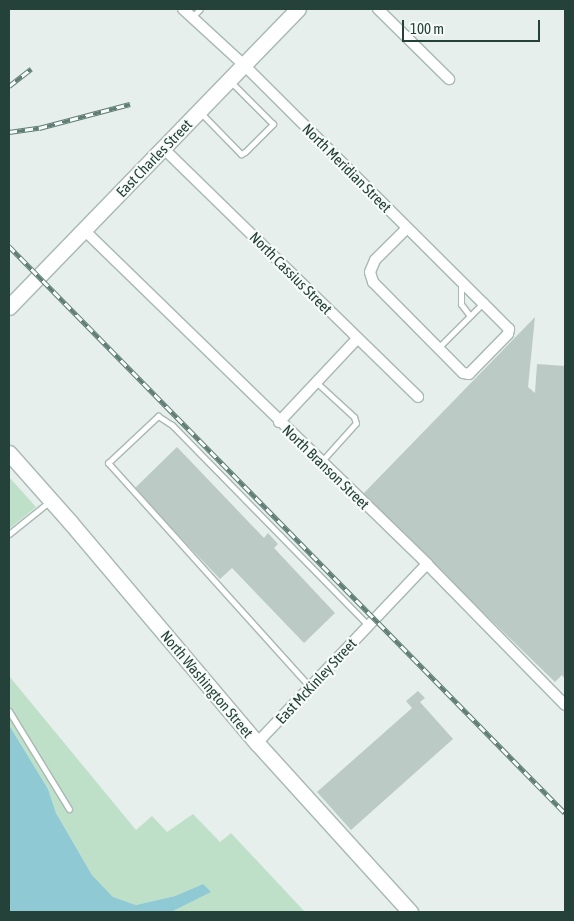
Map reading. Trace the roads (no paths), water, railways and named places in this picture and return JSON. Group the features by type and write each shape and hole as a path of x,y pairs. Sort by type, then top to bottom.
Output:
{"street":[{"name":"North Meridian Street","path":"183,9 244,65 509,329 508,334 469,374 463,373 438,348"},
{"name":"East Charles Street","path":"9,306 164,149 298,9"},
{"path":"378,9 449,79"},
{"name":"North Cassius Street","path":"164,149 418,397"},
{"path":"407,228 376,260 370,272 373,282 438,348"},
{"name":"North Branson Street","path":"84,230 279,422 427,564 565,705"},
{"path":"279,422 358,339"},
{"name":"North Washington Street","path":"9,453 257,743 410,912"},
{"name":"East McKinley Street","path":"257,743 427,564"}],"lane":[{"path":"192,17 200,9"},
{"path":"200,111 241,154 273,124 230,80"},
{"path":"461,282 461,304 470,316"},
{"path":"438,348 483,303"},
{"path":"316,382 354,417 356,423 321,462"},
{"path":"310,687 108,463 158,416 172,425 372,622"},
{"path":"9,534 51,500"},
{"path":"9,711 69,809"}],"water":[{"path":"9,725 48,789 56,813 92,875 113,897 136,905 175,896 203,884 211,892 171,912 9,912"}],"railway":[{"path":"9,86 31,69"},
{"path":"9,132 39,128 130,104"},
{"path":"9,246 565,813"}]}
